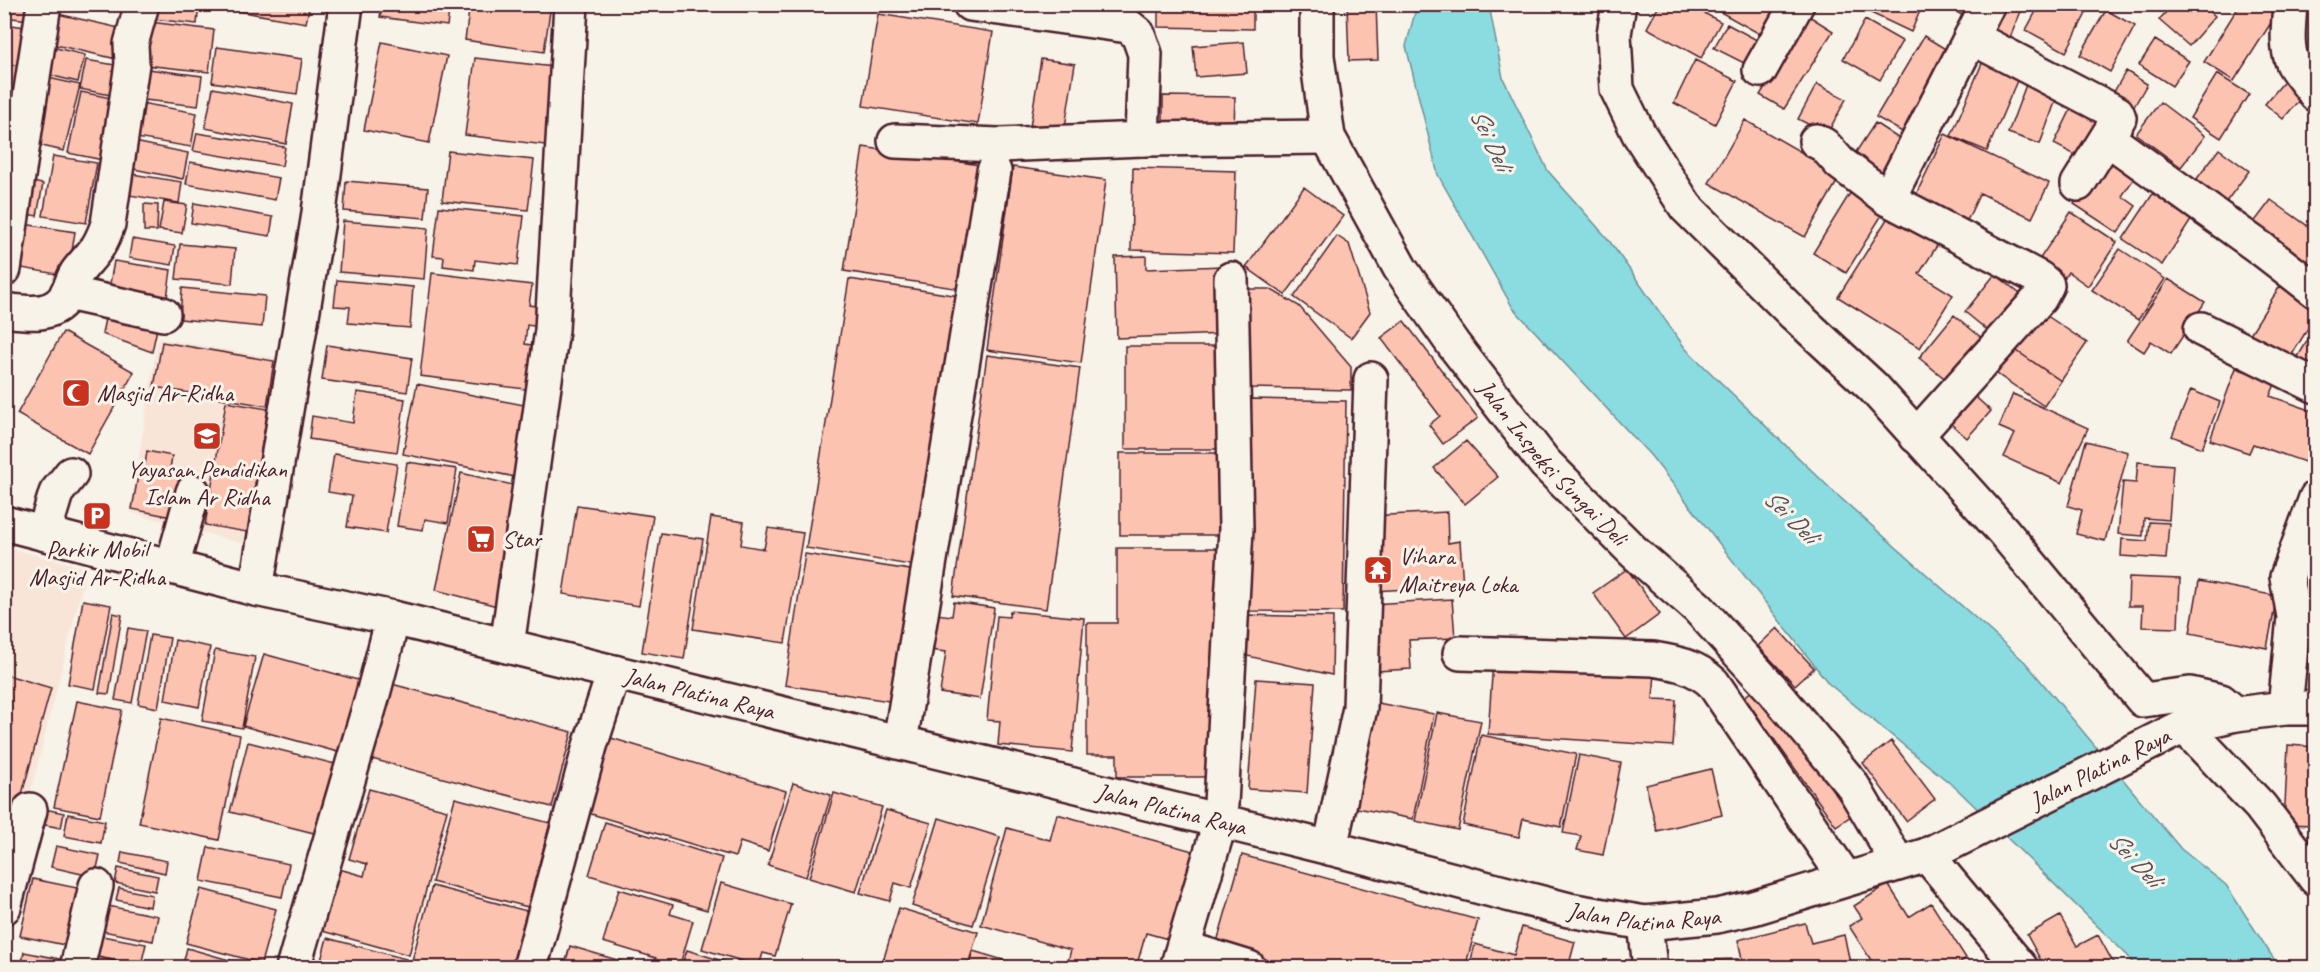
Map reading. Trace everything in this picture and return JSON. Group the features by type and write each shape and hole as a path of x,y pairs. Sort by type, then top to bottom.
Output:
{"street":[{"path":"4,269 44,4"},
{"path":"4,310 42,312 61,304 76,273 98,247 108,224 132,64 131,44 142,4"},
{"path":"256,589 318,220 346,4"},
{"path":"507,645 552,330 571,4"},
{"path":"970,4 1128,26 1138,34 1145,54 1142,139"},
{"name":"Jalan Inspeksi Sungai Deli","path":"1317,4 1317,56 1328,137 1400,268 1453,344 1545,463 1635,553 1698,608 1772,689 1913,859 2021,968"},
{"path":"1619,4 1614,34 1617,90 1639,134 1686,207 1794,314 1873,387 2003,531 2143,700 2190,694 2221,701 2236,714"},
{"path":"1760,70 1797,4"},
{"path":"1888,199 1988,4"},
{"path":"2290,4 2288,34 2290,55 2293,63 2316,95"},
{"path":"1971,37 2115,111 2119,118 2078,184"},
{"path":"895,141 999,145 1142,139 1328,137"},
{"path":"2107,138 2316,291"},
{"path":"1816,141 1824,145 1840,163 1888,199 2039,278 2047,285 2040,298 1916,436"},
{"path":"900,742 994,171"},
{"path":"1231,279 1236,529 1220,822 1180,958 1249,968"},
{"path":"67,293 163,314"},
{"path":"2201,329 2316,386"},
{"path":"1330,848 1360,708 1371,378"},
{"path":"44,533 56,493 71,474"},
{"path":"172,567 194,492"},
{"path":"2300,708 2294,617 2287,577 2316,498"},
{"name":"Jalan Platina Raya","path":"4,523 256,589 507,645 1330,848 1569,910 1645,923 1717,916 1754,908 1913,859 1977,831 2175,731 2236,714 2300,708"},
{"path":"293,968 393,618"},
{"path":"1460,653 1653,659 1679,663 1700,671 1713,683 1846,879"},
{"path":"530,968 590,746 614,672"},
{"path":"2175,731 2260,806 2316,879"},
{"path":"4,907 30,810"},
{"path":"77,968 96,886"},
{"path":"1645,923 1650,968"}],"shaded area":[{"name":"Yayasan Pendidikan Islam Ar Ridha","path":"158,338 286,360 251,546 130,512"},
{"path":"5,547 87,568 5,895"}],"water":[{"name":"Sei Deli","path":"1417,5 1489,5 1503,78 1548,171 1608,239 1685,348 1835,493 2025,662 2181,849 2226,885 2279,967 2135,967 2128,956 1957,789 1829,684 1651,456 1513,308 1438,175 1406,46"}],"building":[{"path":"4,4 39,4 37,21 4,17"},
{"path":"155,4 199,4 197,24 153,19"},
{"path":"233,4 310,4 306,23 232,10"},
{"path":"382,4 450,4 447,26 380,17"},
{"path":"470,4 551,4 544,52 465,40"},
{"path":"1090,4 1126,4 1123,18"},
{"path":"1158,4 1253,4 1253,29 1158,27"},
{"path":"1347,4 1376,4 1378,60 1349,61"},
{"path":"1660,4 1687,4 1721,22 1701,58 1647,28"},
{"path":"1706,4 1785,4 1767,38"},
{"path":"1852,4 1923,4 1911,32"},
{"path":"1944,4 1969,4 1963,16"},
{"path":"1997,4 2024,4 2009,40 1986,31"},
{"path":"2040,4 2091,4 2066,52 2026,30"},
{"path":"2173,4 2202,4 2215,16 2189,46 2159,20"},
{"path":"2240,4 2283,4 2234,81 2204,62"},
{"path":"2106,10 2135,26 2110,72 2080,55"},
{"path":"58,14 128,30 121,60 51,44"},
{"path":"878,14 993,32 978,124 863,106"},
{"path":"1809,16 1833,31 1784,109 1760,95"},
{"path":"1865,20 1902,41 1880,80 1843,59"},
{"path":"150,22 214,30 209,72 145,65"},
{"path":"4,24 32,28 27,67 4,64"},
{"path":"1727,24 1768,46 1756,69 1714,48"},
{"path":"1924,36 1952,53 1904,133 1876,117"},
{"path":"2155,40 2189,61 2172,86 2139,65"},
{"path":"382,42 447,56 429,143 364,130"},
{"path":"1244,42 1247,73 1196,77 1193,46"},
{"path":"52,47 85,55 78,82 45,74"},
{"path":"217,47 302,59 297,94 212,82"},
{"path":"1986,54 2022,69 1987,151 1951,136"},
{"path":"475,58 554,67 545,145 465,135"},
{"path":"1041,59 1075,64 1064,133 1030,127"},
{"path":"86,60 127,67 121,97 80,89"},
{"path":"1695,60 1737,81 1715,124 1674,103"},
{"path":"4,64 27,67 21,108 4,106"},
{"path":"140,68 202,76 198,106 136,99"},
{"path":"2126,71 2147,84 2132,110 2111,97"},
{"path":"2217,74 2249,94 2221,138 2190,118"},
{"path":"44,77 80,85 64,151 29,143"},
{"path":"2288,77 2306,92 2283,119 2265,104"},
{"path":"2027,82 2058,94 2040,144 2008,133"},
{"path":"1817,84 1846,99 1827,134 1798,119"},
{"path":"213,88 293,104 286,144 205,128"},
{"path":"81,92 121,100 108,161 68,153"},
{"path":"1163,96 1235,97 1234,127 1163,126"},
{"path":"2075,101 2109,117 2087,161 2054,144"},
{"path":"135,102 197,113 191,147 130,137"},
{"path":"2160,102 2205,136 2181,167 2136,134"},
{"path":"4,114 16,116 9,155 4,154"},
{"path":"1745,120 1841,175 1805,237 1709,183"},
{"path":"1875,123 1907,144 1886,176 1854,155"},
{"path":"197,133 285,147 282,166 193,151"},
{"path":"1945,134 2049,183 2032,218 1980,193 1964,227 1912,203"},
{"path":"130,141 188,153 183,179 124,167"},
{"path":"863,147 986,166 967,290 844,271"},
{"path":"2219,149 2249,171 2220,210 2190,188"},
{"path":"448,151 534,160 528,210 442,201"},
{"path":"2108,154 2137,174 2122,196 2136,206 2118,233 2074,204"},
{"path":"53,156 97,163 86,223 43,216"},
{"path":"190,162 279,178 275,200 186,184"},
{"path":"1013,167 1106,180 1081,363 987,350"},
{"path":"1133,168 1236,171 1233,253 1131,250"},
{"path":"132,174 182,182 179,203 129,195"},
{"path":"21,180 43,184 37,216 15,212"},
{"path":"346,181 428,188 425,218 344,211"},
{"path":"2158,186 2197,211 2162,265 2123,239"},
{"path":"1304,187 1343,216 1285,295 1246,267"},
{"path":"1852,190 1885,210 1846,273 1813,253"},
{"path":"2271,200 2316,232 2316,259 2306,271 2249,229"},
{"path":"164,202 187,205 182,233 159,230"},
{"path":"194,203 273,217 270,236 191,223"},
{"path":"144,204 158,205 157,231 144,231"},
{"path":"439,207 524,216 518,265 475,260 474,270 443,266 444,257 433,256"},
{"path":"1892,211 1940,241 1919,274 1953,295 1920,348 1838,297"},
{"path":"2071,212 2117,242 2088,286 2068,272 2059,286 2033,269"},
{"path":"343,221 428,228 424,279 339,272"},
{"path":"17,223 75,232 68,276 10,266"},
{"path":"1337,236 1349,244 1370,312 1351,338 1294,297"},
{"path":"132,239 175,246 172,265 129,258"},
{"path":"180,244 235,249 232,284 176,279"},
{"path":"2120,249 2165,279 2138,320 2092,290"},
{"path":"1146,256 1146,269 1223,266 1226,334 1117,338 1115,257"},
{"path":"114,261 171,270 166,305 108,295"},
{"path":"432,273 532,285 529,305 549,308 546,328 527,325 525,344 547,347 541,391 420,376"},
{"path":"1995,274 2024,297 1992,334 1965,312"},
{"path":"849,279 959,296 916,566 806,548"},
{"path":"2168,279 2205,302 2171,354 2151,341 2144,352 2127,341"},
{"path":"337,280 413,287 410,328 348,323 350,307 334,306"},
{"path":"2280,286 2316,307 2316,315 2290,358 2250,334"},
{"path":"182,288 265,296 262,327 180,319"},
{"path":"1249,289 1270,289 1299,306 1351,367 1351,390 1247,388"},
{"path":"2040,311 2087,343 2061,381 2014,349"},
{"path":"106,313 158,324 152,352 102,334"},
{"path":"1954,315 1989,344 1948,381 1919,358"},
{"path":"1404,321 1478,418 1443,444 1429,425 1440,416 1381,338"},
{"path":"2316,326 2316,371 2296,360"},
{"name":"Masjid Ar-Ridha","path":"63,332 134,372 88,454 17,414"},
{"path":"162,342 274,361 267,406 154,387"},
{"path":"327,345 412,358 407,392 322,380"},
{"path":"1125,346 1225,346 1225,449 1125,449"},
{"path":"2014,349 2061,381 2044,406 1997,374"},
{"path":"987,355 1080,368 1046,609 953,596"},
{"path":"2236,368 2276,382 2270,396 2316,412 2316,466 2253,444 2249,453 2210,440"},
{"path":"417,384 539,408 525,479 403,454"},
{"path":"1968,390 1991,411 1967,438 1943,417"},
{"path":"2191,390 2220,402 2202,448 2172,436"},
{"path":"357,392 405,399 397,452 309,439 312,416 353,423"},
{"path":"2013,394 2088,428 2062,483 2004,457 2015,434 1999,427"},
{"path":"1250,399 1346,401 1343,612 1247,611"},
{"path":"226,402 268,409 247,532 205,525"},
{"path":"1466,441 1498,477 1465,504 1434,468"},
{"path":"2086,441 2128,452 2105,541 2076,534 2082,510 2068,506"},
{"path":"147,451 172,456 170,469 181,471 172,517 132,509 140,465 145,465"},
{"path":"1120,453 1229,453 1229,535 1120,535"},
{"path":"334,454 397,464 386,533 347,527 352,496 328,492"},
{"path":"407,462 457,469 448,523 425,519 423,530 397,526"},
{"path":"2138,462 2173,465 2169,520 2144,518 2143,536 2118,534 2123,482 2136,483"},
{"name":"Star","path":"461,473 526,488 501,607 436,590"},
{"path":"577,505 653,516 639,606 563,594"},
{"path":"1447,512 1448,543 1460,541 1463,586 1373,591 1368,516"},
{"path":"711,517 744,522 741,545 764,549 768,528 803,533 785,643 693,629"},
{"path":"2149,522 2169,523 2166,559 2121,556 2122,539 2147,541"},
{"path":"2316,526 2316,599 2293,591"},
{"path":"661,533 703,539 684,659 642,652"},
{"path":"1117,548 1217,548 1217,777 1117,777 1117,755 1087,755 1087,623 1117,623"},
{"path":"805,554 923,572 902,703 785,685"},
{"path":"1627,569 1660,614 1626,639 1593,593"},
{"path":"2129,577 2180,579 2178,628 2142,627 2143,606 2128,606"},
{"path":"2199,581 2277,596 2267,648 2190,633"},
{"path":"1452,599 1455,638 1409,640 1411,669 1376,671 1372,604"},
{"path":"83,600 111,605 95,689 68,684"},
{"path":"954,602 994,608 980,699 940,693 946,652 921,649 927,613 952,616"},
{"path":"2304,610 2316,612 2316,655 2311,676 2292,672"},
{"path":"1010,611 1084,618 1072,752 998,745 1000,721 987,720 997,616 1009,617"},
{"path":"113,613 122,615 109,694 99,693"},
{"path":"1245,615 1333,617 1332,675 1243,655"},
{"path":"128,628 146,631 132,703 115,700"},
{"path":"1777,628 1814,668 1795,685 1758,646"},
{"path":"150,635 170,638 158,708 138,704"},
{"path":"175,640 210,647 199,707 165,700"},
{"path":"215,650 255,657 242,728 202,721"},
{"path":"264,654 365,682 345,754 243,726"},
{"path":"1493,661 1655,672 1653,699 1676,700 1673,746 1488,734"},
{"path":"4,674 51,688 4,860"},
{"path":"1256,679 1315,683 1307,793 1248,789"},
{"path":"388,683 572,732 552,807 368,758"},
{"path":"1759,686 1851,816 1836,826 1744,697"},
{"path":"77,701 122,710 100,816 54,807"},
{"path":"1378,703 1434,714 1413,819 1357,808"},
{"path":"1437,713 1481,721 1458,830 1415,821"},
{"path":"161,718 240,735 219,840 139,823"},
{"path":"1481,735 1576,754 1561,827 1523,819 1519,837 1463,825"},
{"path":"611,738 786,791 768,851 740,842 735,857 588,813"},
{"path":"1891,741 1935,799 1906,821 1863,763"},
{"path":"248,742 339,765 322,835 230,812"},
{"path":"2288,745 2316,747 2316,861 2314,861 2315,825 2284,824"},
{"path":"1579,755 1621,763 1603,855 1577,850 1581,836 1563,833"},
{"path":"1711,769 1722,815 1657,831 1646,785"},
{"path":"793,783 831,795 806,877 768,865"},
{"path":"369,789 447,810 409,955 322,931 339,869 364,876 367,864 349,859"},
{"path":"834,793 882,807 856,892 809,878"},
{"path":"455,798 550,823 528,907 432,882"},
{"path":"35,807 64,813 61,828 31,822"},
{"path":"886,810 931,823 911,888 895,883 890,901 860,893"},
{"path":"68,814 105,821 101,843 64,836"},
{"path":"1057,814 1193,851 1168,939 1146,933 1136,968 1066,968 1071,950 981,925 1007,828 1050,840"},
{"path":"939,818 1000,837 973,925 912,906"},
{"path":"605,822 722,858 707,910 589,875"},
{"path":"56,846 100,855 95,877 51,867"},
{"path":"208,847 289,864 282,897 201,881"},
{"path":"122,852 167,861 165,873 120,863"},
{"path":"1242,855 1478,920 1465,968 1256,968 1213,956"},
{"path":"118,868 158,876 155,891 115,883"},
{"path":"33,879 82,889 70,946 20,936"},
{"path":"721,883 791,904 775,956 763,953 759,966 702,949"},
{"path":"1888,884 1909,917 1931,903 1966,958 1952,968 1876,968 1849,926 1862,918 1854,906"},
{"path":"432,886 527,911 511,968 410,968"},
{"path":"119,888 152,895 150,907 116,900"},
{"path":"201,889 276,909 261,963 186,943"},
{"path":"619,889 673,905 670,914 693,921 679,968 653,968 656,958 603,942"},
{"path":"103,905 158,916 153,941 98,930"},
{"path":"899,908 978,932 967,968 881,968"},
{"path":"2060,916 2077,946 2098,935 2116,968 2045,968 2027,935"},
{"path":"1805,923 1811,943 1844,935 1850,962 1826,968 1744,968 1738,940"},
{"path":"1522,927 1575,942 1568,968 1469,968 1475,944 1514,955"},
{"path":"102,936 146,944 141,965 98,957"},
{"path":"327,938 406,959 404,968 319,968"},
{"path":"570,946 644,968 564,968"},
{"path":"187,948 257,968 196,968 183,964"},
{"path":"687,950 745,968 681,968"},
{"path":"973,951 1030,968 968,968"},
{"path":"24,952 75,962 73,968 21,968"},
{"path":"97,957 123,963 122,968 95,968"},
{"path":"1738,959 1738,968 1667,968 1667,961"},
{"path":"1609,961 1616,968 1604,968"}],"place":[{"name":"Masjid Ar-Ridha","path":"76,393"},
{"name":"Yayasan Pendidikan Islam Ar Ridha","path":"207,436"},
{"name":"Parkir Mobil Masjid Ar-Ridha","path":"97,516"},
{"name":"Star","path":"481,539"},
{"name":"Vihara Maitreya Loka","path":"1378,570"}]}
